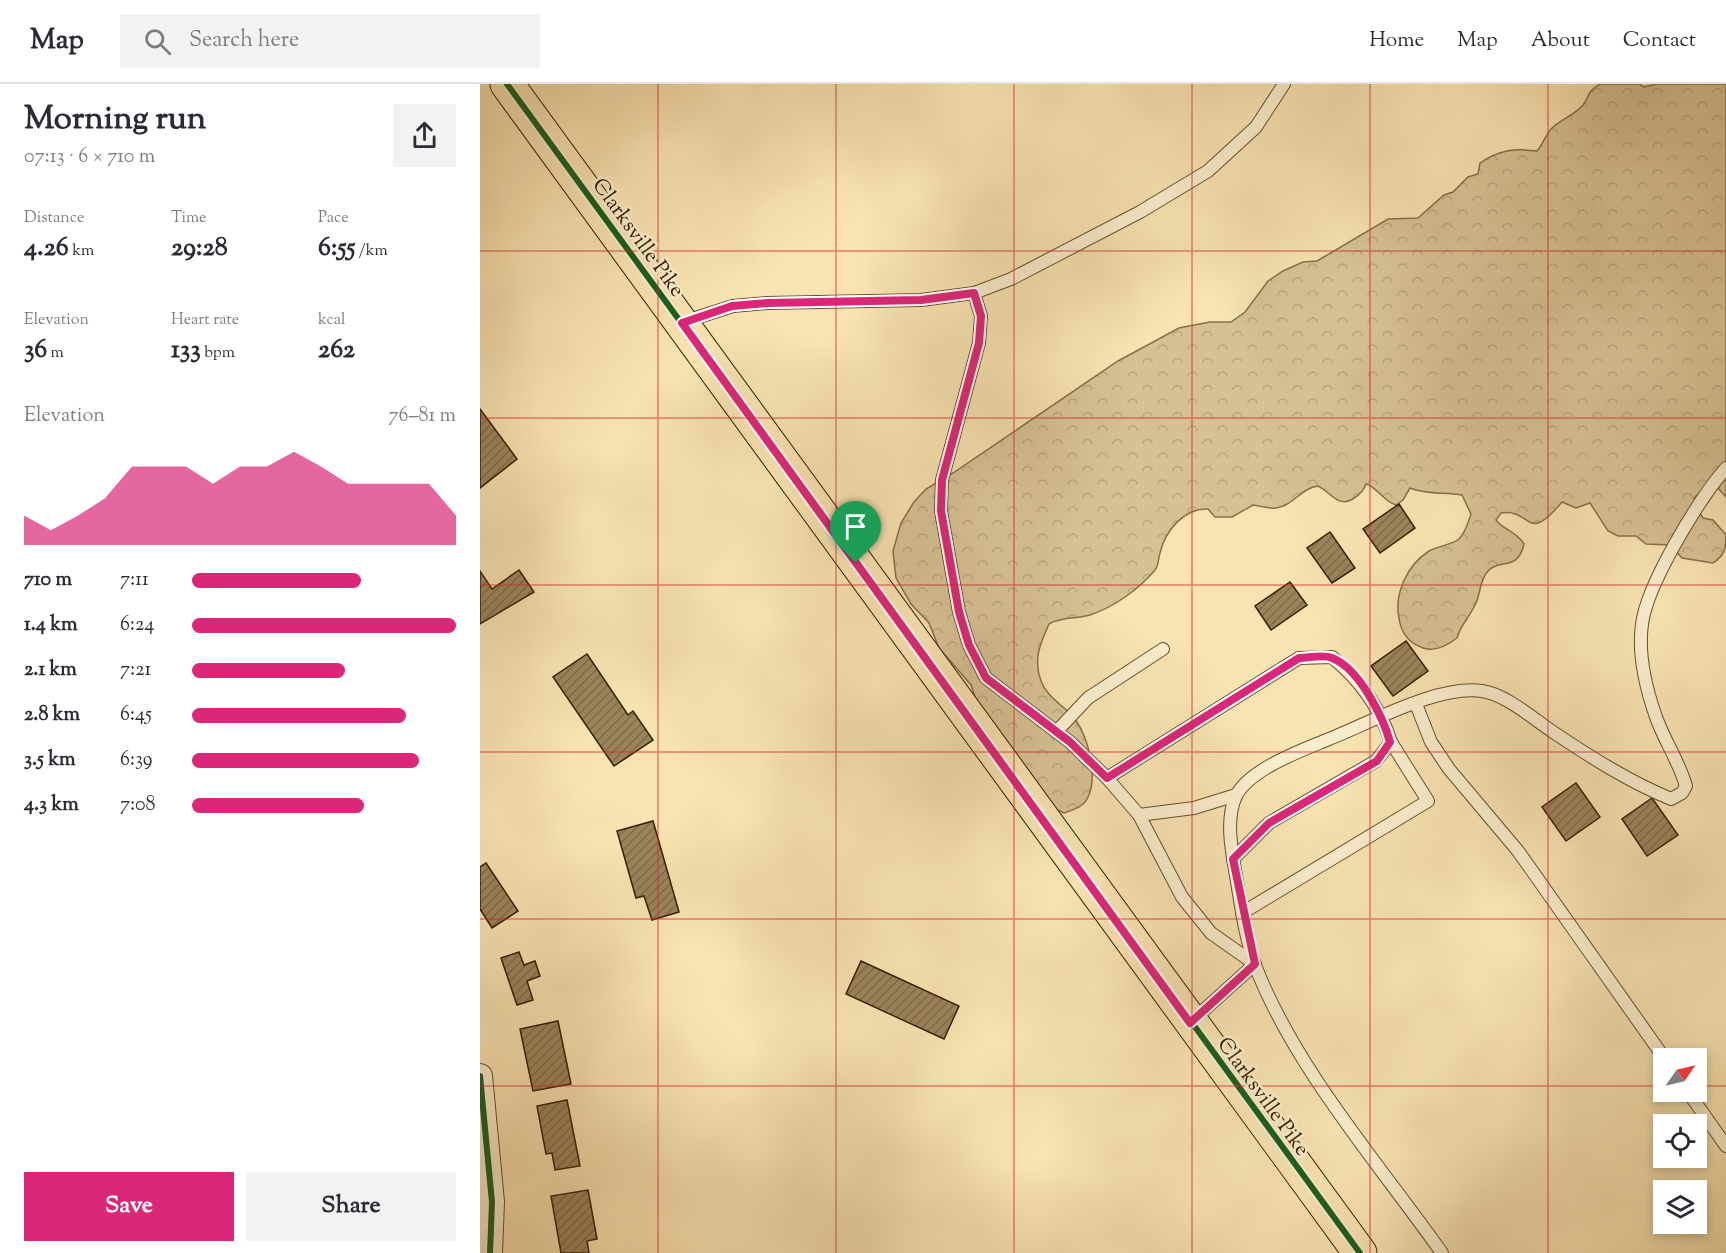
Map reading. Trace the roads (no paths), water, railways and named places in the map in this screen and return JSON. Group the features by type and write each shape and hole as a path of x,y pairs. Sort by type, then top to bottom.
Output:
{"main road":[{"name":"Clarksville Pike","path":"507,84 1360,1253"}],"street":[{"path":"480,1076 485,1156 492,1202 490,1253"}],"lane":[{"path":"682,323 732,306 921,300 974,293 1011,279 1070,250 1208,171 1257,126 1284,84"},
{"path":"974,293 981,316 979,343 942,480 941,511 959,612 969,645 986,678 1056,732 1107,778 1139,815 1182,897 1211,933 1255,964"},
{"path":"1139,815 1194,808 1236,795 1256,775 1279,760 1416,704 1453,692 1484,691 1516,706 1605,766 1653,791 1671,799 1682,793 1686,786 1682,772 1655,715 1644,674 1641,625 1652,588 1675,544 1726,468"},
{"path":"1056,732 1089,698 1163,649"},
{"path":"1107,778 1299,658 1332,657 1353,675 1383,717 1390,742 1428,801 1242,913"},
{"path":"1416,704 1431,742 1449,769 1518,851 1657,1048"},
{"path":"1233,859 1269,823 1377,761 1390,742"},
{"path":"1236,795 1231,823 1233,859 1242,913 1255,964 1313,1074 1442,1253"},
{"path":"1190,1023 1255,964"},
{"path":"1695,1102 1726,1146"}]}
